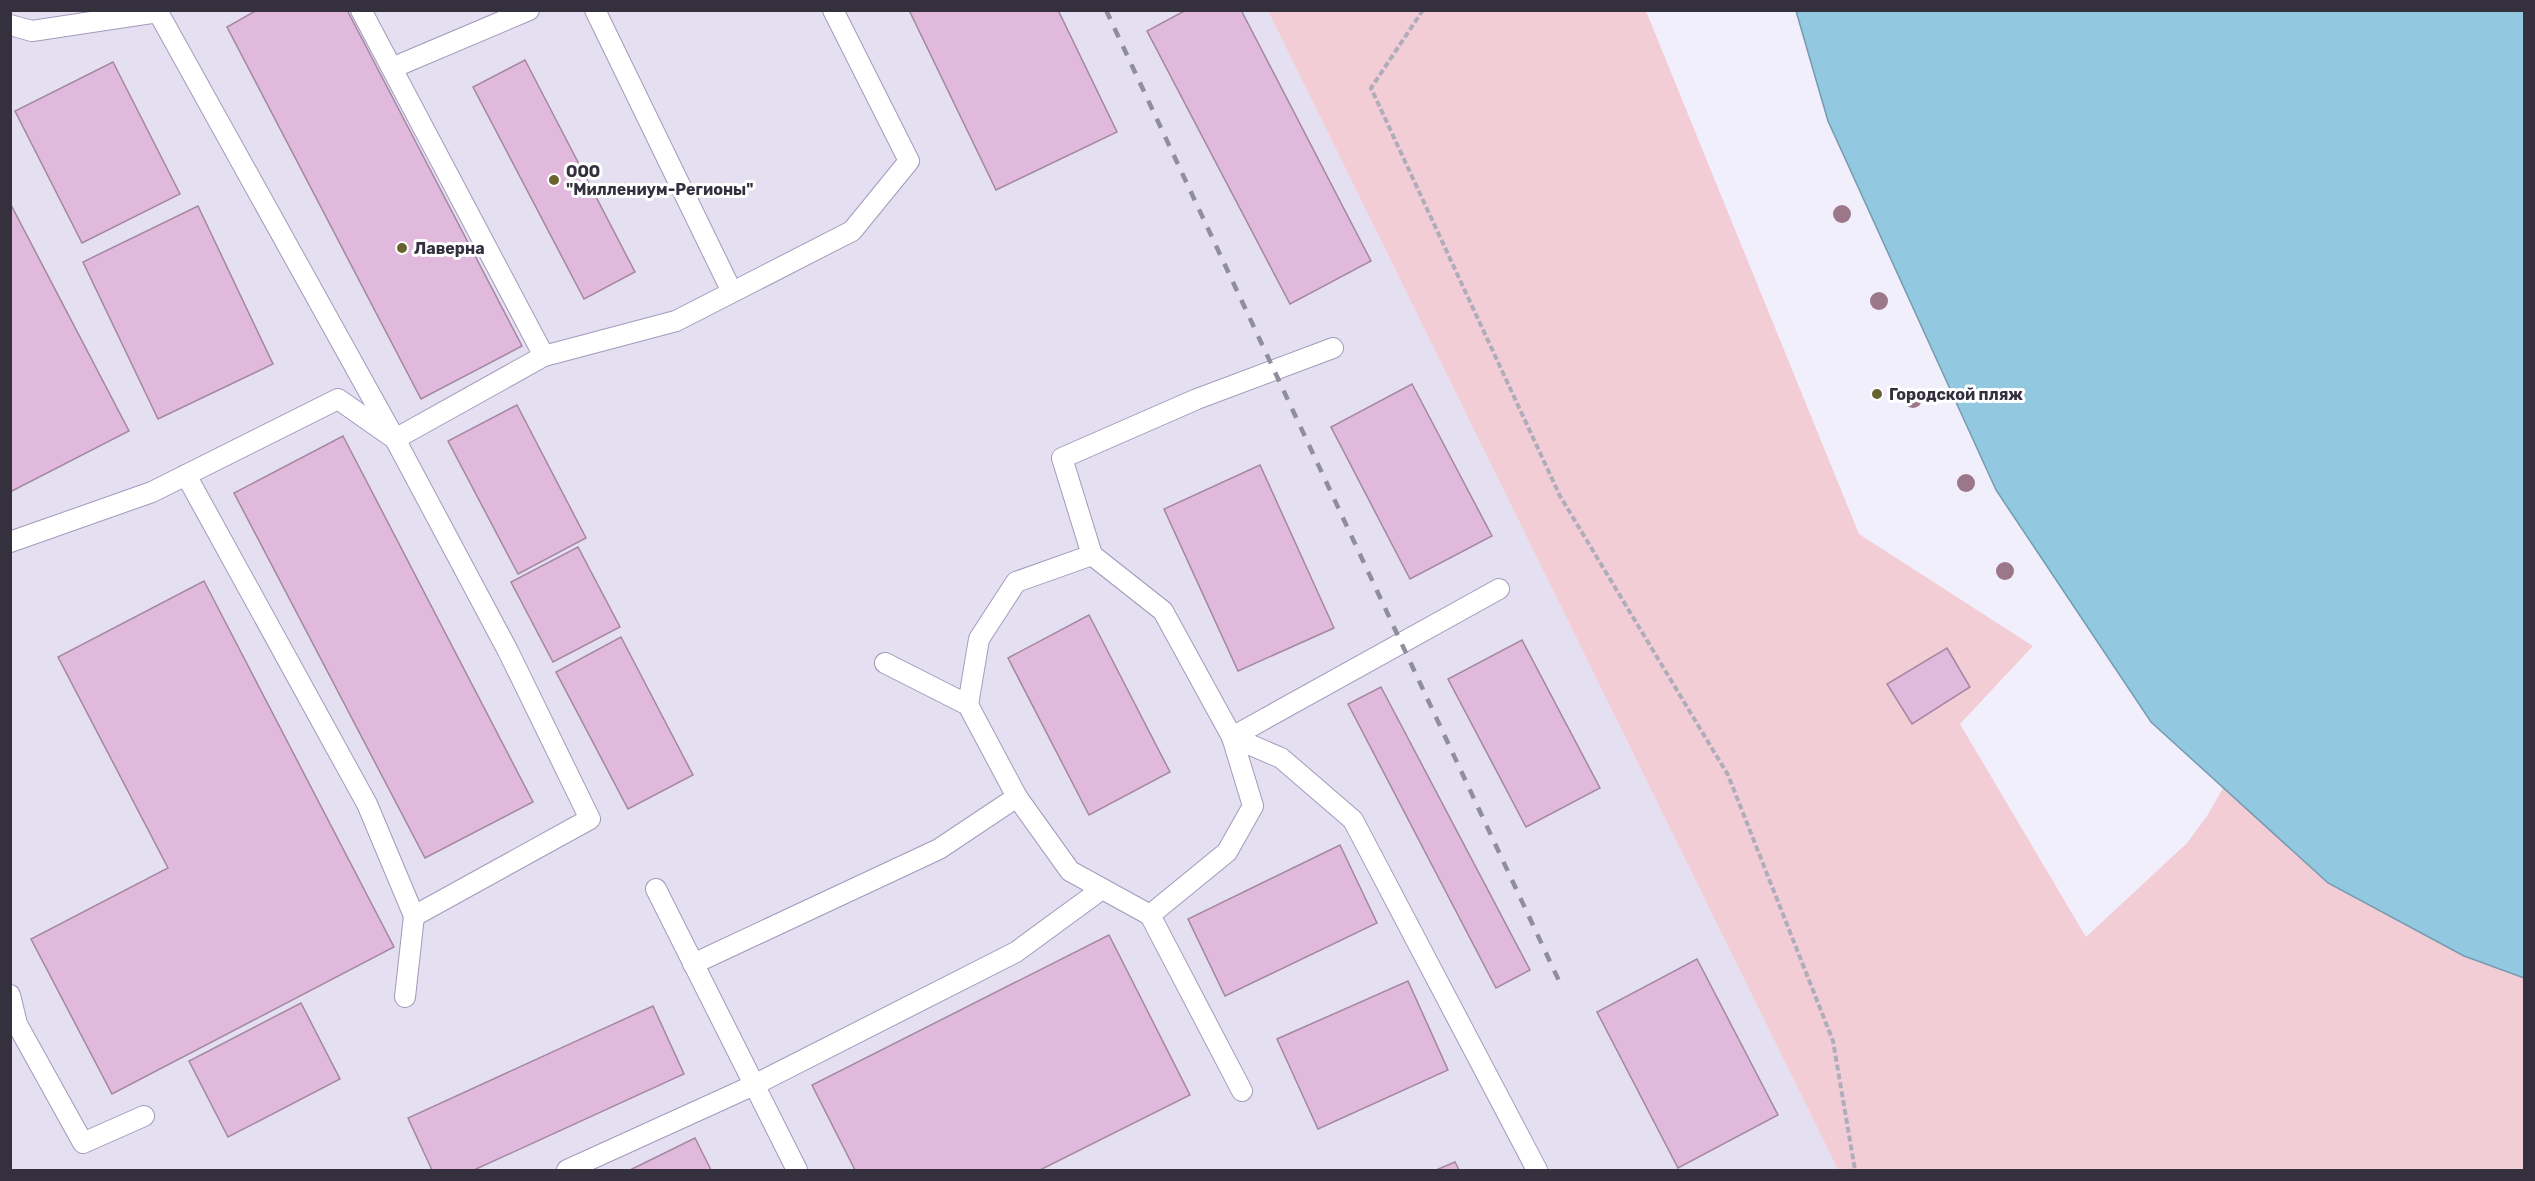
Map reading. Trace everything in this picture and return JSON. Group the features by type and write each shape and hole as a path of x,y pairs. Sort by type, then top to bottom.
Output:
{"lane":[{"path":"361,10 544,356"},
{"path":"392,68 529,10"},
{"path":"595,10 732,292"},
{"path":"395,439 544,356 676,321 852,231 909,161 833,10"},
{"path":"10,25 32,31 158,12 395,439 508,651 590,819 414,916"},
{"path":"1150,915 1227,852 1253,806 1232,737 1163,611 1092,555 1062,458 1197,399 1333,348"},
{"path":"10,542 152,492 338,399 395,439"},
{"path":"186,475 367,804 414,916 405,997"},
{"path":"968,705 979,639 1016,582 1092,555"},
{"path":"1232,737 1498,589"},
{"path":"885,663 968,705 1017,797 1070,871 1150,915 1242,1090"},
{"path":"1232,737 1281,758 1353,820 1537,1170"},
{"path":"693,964 939,849 1017,797"},
{"path":"567,1170 754,1085 1016,952 1102,889"},
{"path":"656,890 797,1170"},
{"path":"10,995 17,1024 83,1143 144,1116"}],"path":[{"path":"1423,10 1371,88 1560,496 1728,775 1833,1041 1855,1170"}],"shaded area":[{"path":"10,11 1268,11 1838,1170 11,1170"},
{"path":"1268,11 1646,11 1859,534 2033,646 1960,724 2086,937 2187,843 2207,816 2223,788 2328,883 2464,956 2524,978 2524,1170 1838,1170"}],"water":[{"path":"1796,11 2524,11 2524,978 2464,956 2328,883 2151,722 1996,490 1828,121"}],"building":[{"path":"257,10 347,10 522,346 421,399 227,27"},
{"path":"909,10 1058,10 1117,132 996,190"},
{"path":"1186,10 1241,10 1371,261 1290,304 1147,31"},
{"name":"ООО \"Миллениум-Регионы\"","path":"525,60 635,272 584,299 473,87"},
{"path":"113,62 180,194 82,243 15,111"},
{"path":"10,203 129,431 10,492"},
{"path":"198,206 273,364 158,419 83,262"},
{"path":"1412,384 1492,536 1410,579 1331,427"},
{"path":"517,405 586,538 518,574 448,441"},
{"path":"343,436 533,802 425,858 234,493"},
{"path":"1260,465 1334,628 1238,671 1164,509"},
{"path":"578,547 620,627 553,662 511,582"},
{"path":"204,581 394,947 112,1094 31,939 168,868 58,657"},
{"path":"1089,615 1170,772 1089,815 1008,658"},
{"path":"621,637 693,775 628,809 556,672"},
{"path":"1522,640 1600,788 1526,827 1448,679"},
{"path":"1947,648 1970,687 1912,724 1887,684"},
{"path":"1381,687 1530,970 1496,988 1348,704"},
{"path":"1340,845 1377,923 1225,996 1188,919"},
{"path":"1109,935 1190,1095 1040,1170 855,1170 812,1085"},
{"path":"1697,959 1778,1115 1678,1168 1597,1012"},
{"path":"1408,981 1448,1070 1318,1129 1277,1039"},
{"path":"301,1003 340,1079 228,1137 189,1061"},
{"path":"653,1006 684,1074 474,1170 432,1170 408,1118"},
{"path":"695,1138 711,1170 630,1170"},
{"path":"1455,1162 1459,1170 1436,1170"}],"railway":[{"path":"1106,10 1560,983"}],"place":[{"name":"ООО \"Миллениум-Регионы\"","path":"554,180"},
{"name":"Лаверна","path":"402,248"},
{"name":"Городской пляж","path":"1877,394"}]}
